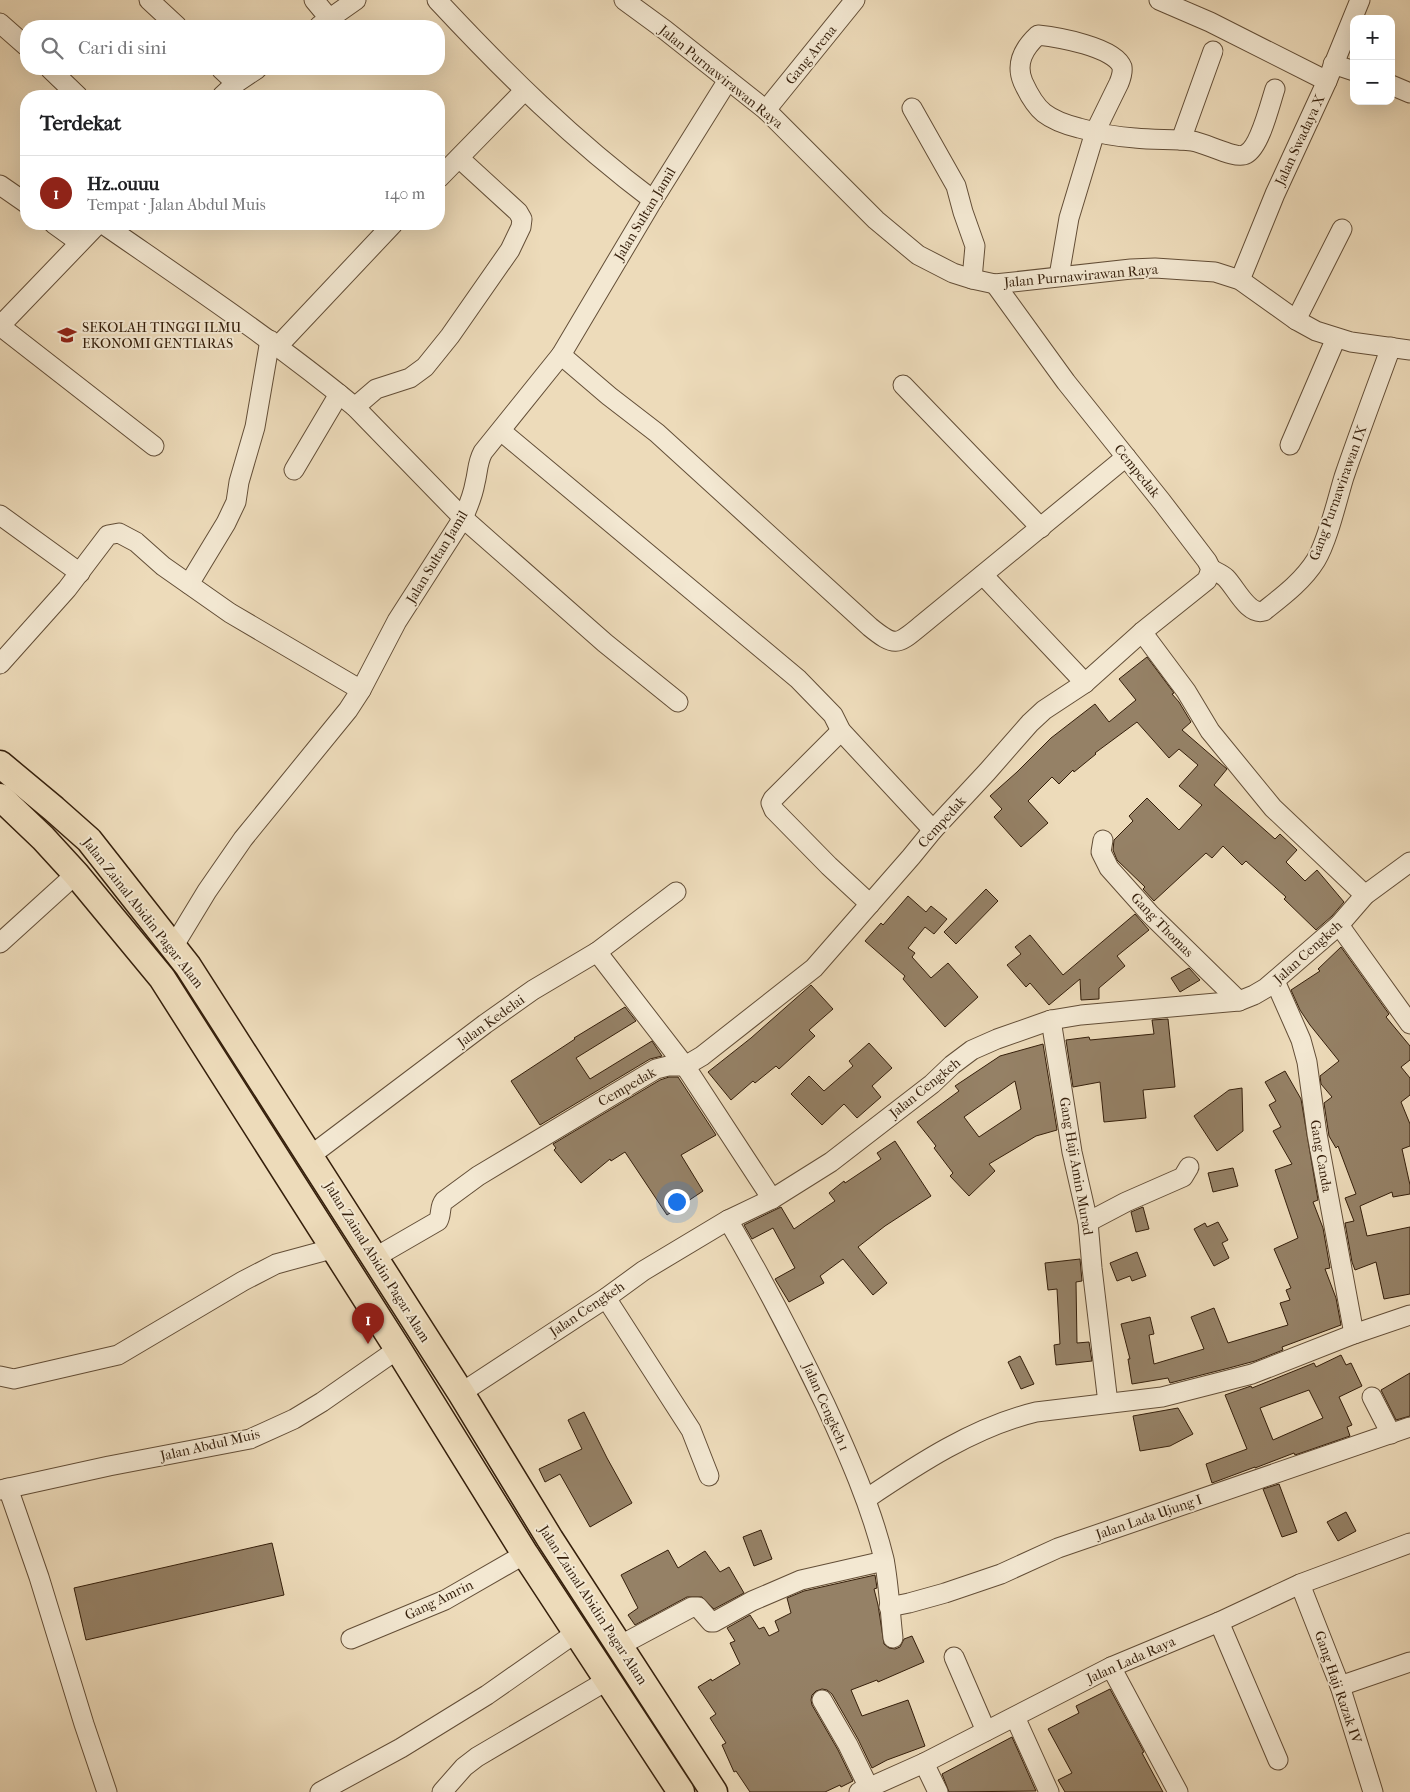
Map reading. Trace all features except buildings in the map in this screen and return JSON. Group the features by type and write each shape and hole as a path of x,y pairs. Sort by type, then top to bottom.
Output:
{"highway":[{"name":"Jalan Zainal Abidin Pagar Alam","path":"0,764 89,840 188,966 461,1393 550,1539 714,1792"},
{"name":"Jalan Zainal Abidin Pagar Alam","path":"0,797 43,838 76,874 162,978 335,1248 525,1554 681,1792"},
{"path":"525,1554 550,1539"},
{"path":"545,1584 570,1570"}],"street":[{"path":"149,0 171,20"},
{"path":"314,0 323,20"},
{"path":"327,20 356,0"},
{"path":"437,0 524,91 573,137 653,200"},
{"name":"Jalan Purnawirawan Raya","path":"624,0 766,110 876,220 918,254 940,267 972,279 995,284 1131,269 1155,268 1215,272 1240,280 1296,320 1316,331 1336,338 1410,350"},
{"name":"Gang Arena","path":"766,110 856,0"},
{"name":"Jalan Swadaya X","path":"1240,280 1275,194 1360,0"},
{"path":"1168,2 1223,28 1330,72 1350,71"},
{"path":"0,23 20,41"},
{"path":"1059,276 1069,218 1095,132 1119,83 1122,68 1118,61 1108,54 1088,46 1038,35 1021,57 1019,73 1028,92 1045,114 1071,126 1095,132 1134,138 1181,140 1208,145 1235,156 1247,154 1256,144 1276,89"},
{"path":"1181,140 1213,51"},
{"path":"56,75 72,90"},
{"path":"228,75 236,82"},
{"path":"228,90 247,75"},
{"name":"Jalan Sultan Jamil","path":"173,947 207,891 243,839 348,710 361,690 397,621 463,518 476,482 479,460 500,431 562,355 653,200 728,80"},
{"path":"1395,87 1410,93"},
{"path":"445,172 524,91"},
{"path":"912,108 956,186 975,246 972,279"},
{"path":"355,407 376,389 410,378 425,366 450,336 510,250 519,234 522,223 518,212 459,158"},
{"path":"0,184 20,199"},
{"path":"1296,320 1342,229"},
{"path":"62,230 79,242"},
{"path":"92,230 0,326 154,446"},
{"path":"112,230 274,343 340,394 463,518 605,643 678,702"},
{"path":"188,584 226,523 236,502 239,482 255,427 274,343 387,230"},
{"name":"Cempedak","path":"374,1258 438,1221 441,1204 478,1176 656,1069 668,1066 685,1066 714,1047 814,968 932,830 988,772 1030,723 1044,710 1085,683 1142,632 1207,580 1211,569 1162,502 1066,382 995,284"},
{"path":"1290,445 1336,338"},
{"name":"Gang Purnawirawan IX","path":"1211,569 1224,577 1250,608 1260,612 1264,611 1291,589 1309,569 1324,541 1345,474 1391,347"},
{"path":"562,355 609,396 657,433 884,639 896,642 906,638 1126,457"},
{"path":"903,385 1041,528"},
{"path":"294,470 340,394"},
{"path":"500,431 798,679 833,715 841,731 932,830"},
{"path":"0,515 80,572"},
{"path":"0,664 80,572 108,535 120,533 136,542 163,566 230,613 361,690"},
{"path":"983,575 1085,683"},
{"path":"1142,632 1186,691 1210,731 1273,808 1365,895"},
{"path":"841,731 771,803 774,810 870,904"},
{"name":"Gang Thomas","path":"1103,840 1101,852 1109,868 1150,914 1239,1001"},
{"name":"Jalan Cengkeh","path":"461,1393 606,1298 643,1270 728,1220 772,1199 831,1162 932,1084 952,1065 972,1050 1051,1020 1081,1015 1239,1001 1254,995 1275,981 1339,925 1365,895 1410,862"},
{"path":"0,943 76,874"},
{"name":"Jalan Kedelai","path":"310,1156 485,1024 533,990 597,952 676,892"},
{"path":"1339,925 1410,1024"},
{"path":"597,952 685,1066 772,1199"},
{"name":"Gang Canda","path":"1275,981 1301,1040 1307,1062 1320,1152 1354,1334"},
{"name":"Gang Haji Amin Murad","path":"1051,1020 1072,1152 1088,1222 1108,1403"},
{"path":"1088,1222 1126,1202 1183,1177 1189,1167"},
{"name":"Jalan Cengkeh 1","path":"728,1220 799,1348 839,1434 866,1499 884,1561 893,1638"},
{"path":"0,1376 14,1379 118,1355 276,1264 335,1248"},
{"path":"606,1298 691,1430 709,1476"},
{"path":"866,1499 907,1471 964,1439 1021,1415 1162,1397 1252,1374 1354,1334 1410,1315"},
{"name":"Jalan Abdul Muis","path":"4,1489 109,1466 250,1439 294,1419 398,1349"},
{"path":"1372,1397 1391,1434"},
{"name":"Jalan Lada Ujung I","path":"889,1607 945,1593 1001,1574 1058,1548 1410,1427"},
{"path":"4,1489 39,1577 107,1792"},
{"name":"Jalan Lada Raya","path":"864,1790 924,1763 1111,1667 1219,1622 1300,1584 1410,1543"},
{"name":"Gang Amrin","path":"351,1639 445,1600 525,1554"},
{"path":"619,1646 692,1607 698,1607 711,1622 714,1622 752,1601 801,1580 884,1561"},
{"name":"Gang Haji Razak IV","path":"1300,1584 1340,1686 1373,1792"},
{"path":"1219,1622 1278,1760"},
{"path":"320,1792 344,1787 401,1748 487,1695 577,1632"},
{"path":"954,1657 986,1731"},
{"path":"1340,1686 1410,1662"},
{"path":"1111,1667 1178,1792"},
{"path":"442,1792 464,1767 477,1757 608,1680"},
{"path":"822,1700 848,1745 864,1790"},
{"path":"1015,1717 1049,1792"},
{"path":"924,1763 938,1792"}],"place":[{"name":"SEKOLAH TINGGI ILMU EKONOMI GENTIARAS","path":"67,335"},
{"name":"Hz..ouuu","path":"368,1344"}]}
